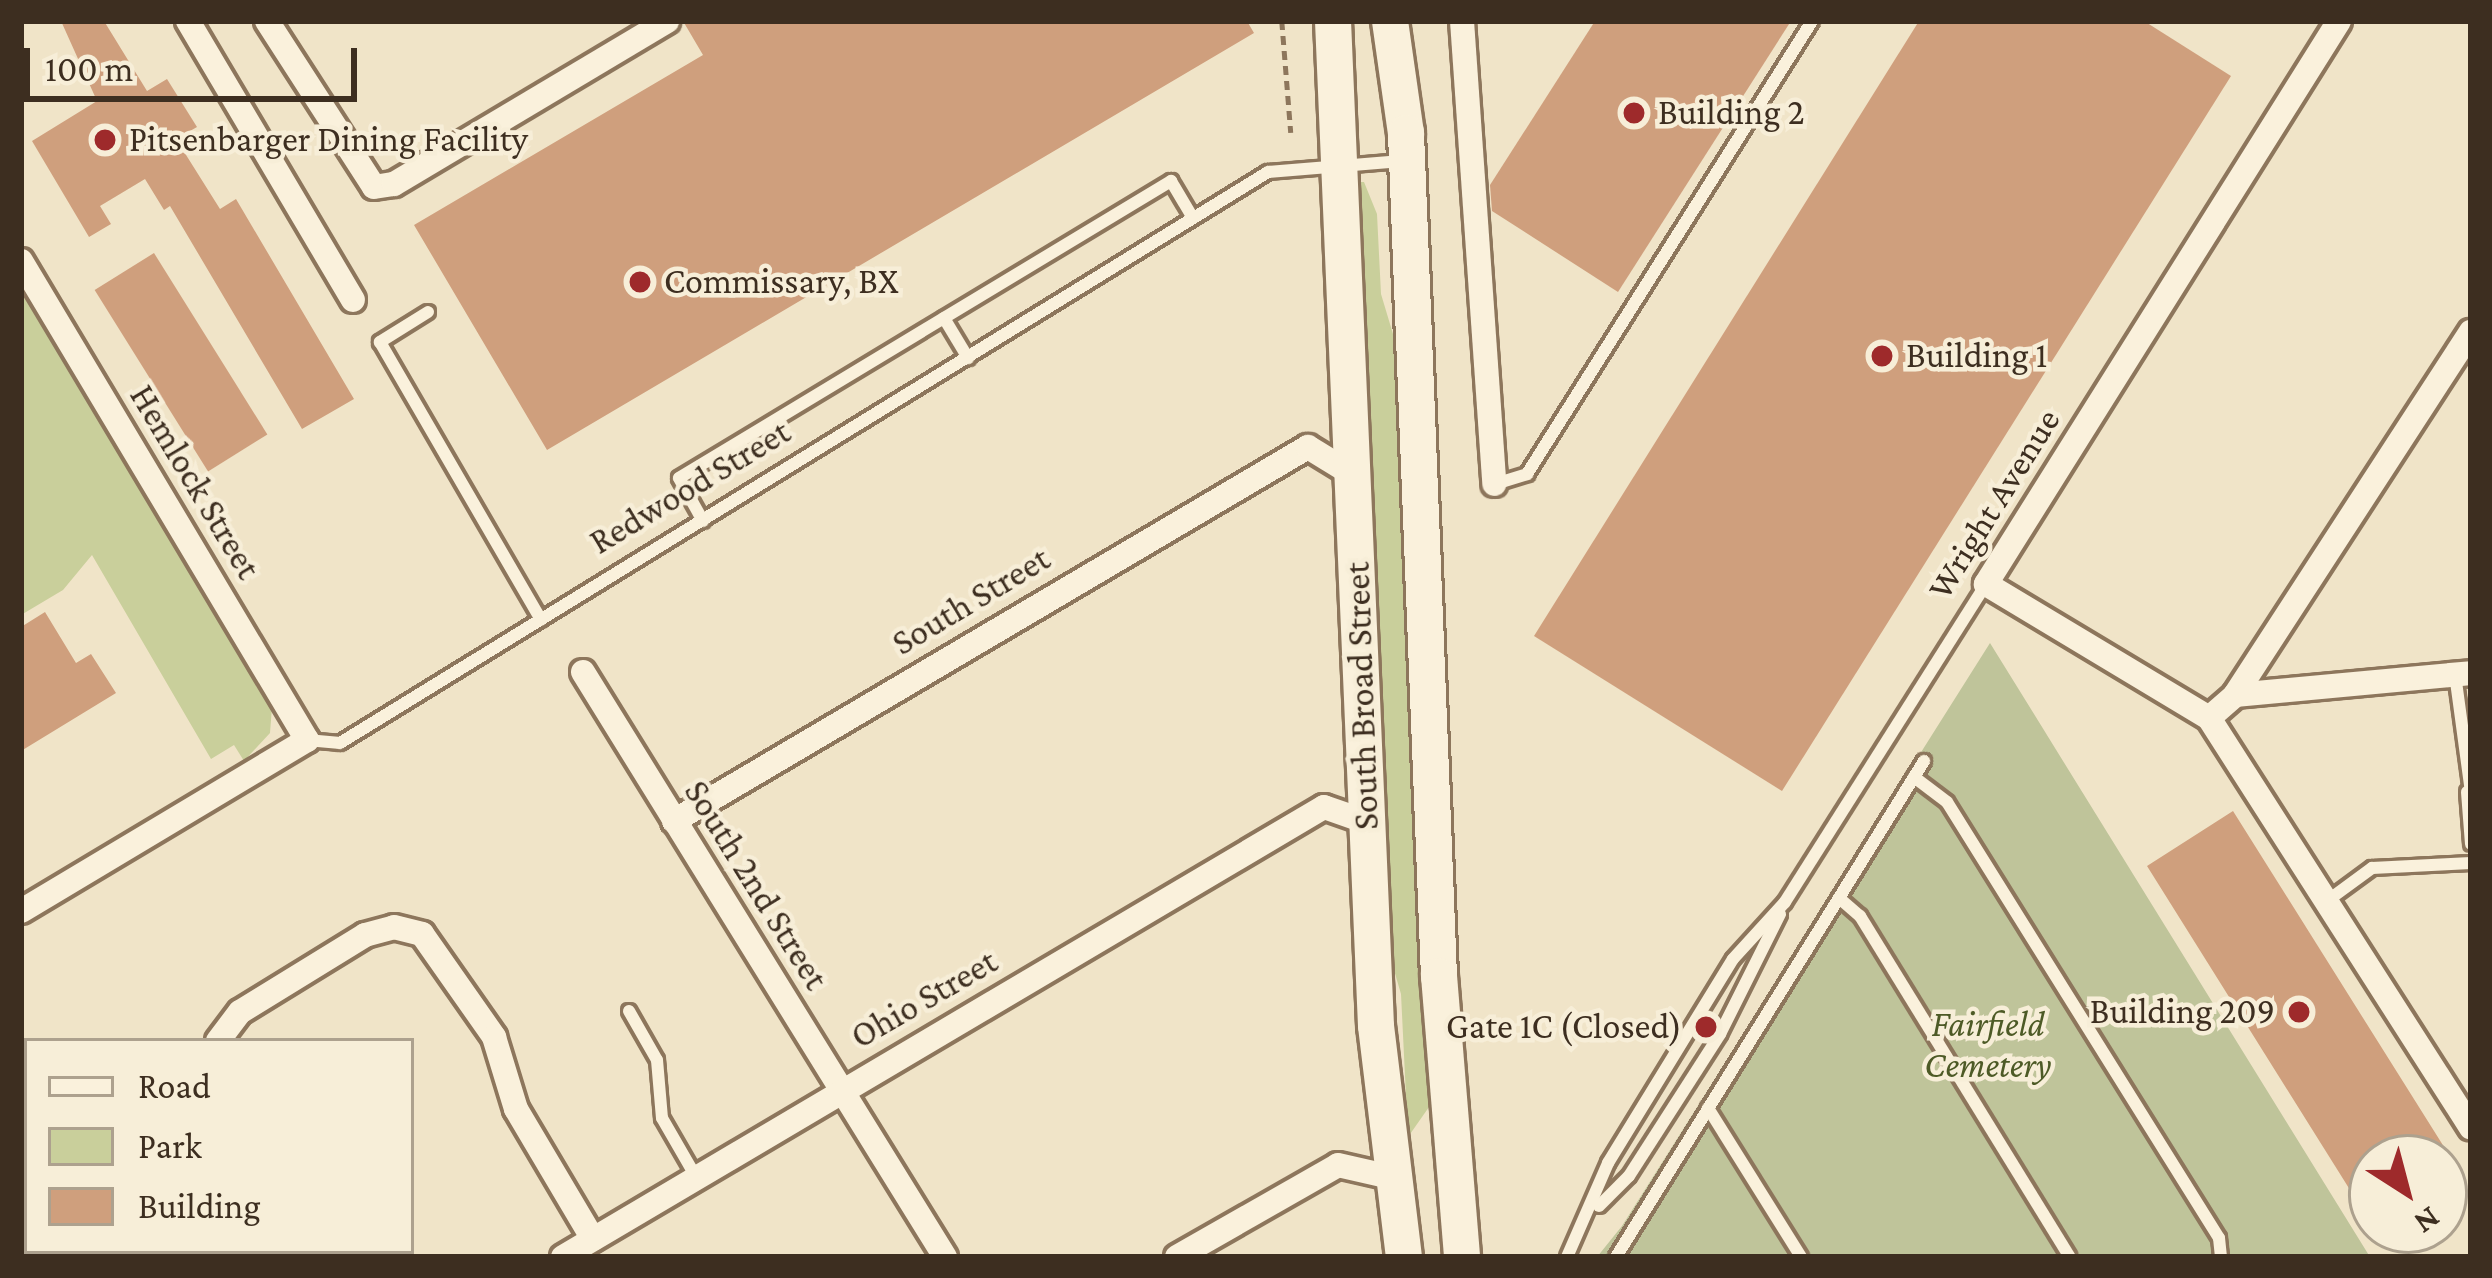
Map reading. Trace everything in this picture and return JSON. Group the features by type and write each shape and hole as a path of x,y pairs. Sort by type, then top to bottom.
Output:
{"street":[{"path":"188,21 353,300"},
{"path":"267,21 374,187 394,184 667,21"},
{"name":"South Broad Street","path":"1333,21 1367,822 1391,1177 1404,1257"},
{"name":"South Broad Street","path":"1390,21 1407,147 1439,976 1462,1257"},
{"path":"1462,21 1494,484"},
{"name":"Wright Avenue","path":"1986,584 2339,21"},
{"name":"Hemlock Street","path":"21,261 307,740"},
{"path":"2209,718 2235,695 2471,332"},
{"name":"South Street","path":"674,821 1308,447 1352,474"},
{"path":"1986,584 2209,718 2471,1127"},
{"name":"South 2nd Street","path":"583,672 945,1257"},
{"path":"2235,695 2463,673"},
{"name":"Redwood Street","path":"21,911 307,740"},
{"name":"Ohio Street","path":"563,1257 1324,807 1367,822"},
{"path":"220,1038 240,1012 379,930 434,942 494,1037 516,1109 593,1239"},
{"path":"1177,1257 1338,1165 1391,1177"}],"lane":[{"path":"1494,484 1527,474 1812,21"},
{"name":"Redwood Street","path":"307,740 340,742 1268,172 1336,147 1407,147"},
{"path":"704,521 679,478 1171,181 1193,218"},
{"path":"428,313 380,341 541,620"},
{"path":"944,318 968,358"},
{"name":"Wright Avenue","path":"1594,1210 1629,1176 1720,1034 1785,902 1986,584"},
{"path":"2463,673 2471,844"},
{"path":"1616,1257 1924,761"},
{"path":"1914,777 1947,802 2219,1238 2221,1257"},
{"path":"2327,901 2372,868 2471,863"},
{"path":"1839,898 1860,916 2070,1257"},
{"name":"Wright Avenue","path":"1567,1257 1594,1210 1608,1163 1733,959 1785,902"},
{"path":"629,1011 657,1060 662,1118 696,1177"},
{"path":"1708,1108 1801,1257"}],"path":[{"path":"1282,21 1291,133"}],"green space":[{"path":"1351,182 1364,182 1377,214 1381,294 1396,344 1429,1107 1408,1137 1401,994 1389,953"},
{"path":"21,282 272,707 270,733 244,761 234,745 211,759 92,555 63,590 21,615"},
{"name":"Fairfield Cemetery","path":"1990,643 2348,1221 2348,1254 2370,1257 1597,1257 1622,1226"}],"building":[{"path":"61,21 104,21 147,91 167,79 197,127 176,139 220,209 236,199 354,399 302,429 170,206 164,210 145,179 100,206 111,224 89,237 32,141 97,101"},
{"name":"Commissary, BX","path":"683,21 1247,21 1254,33 547,450 414,225 703,55"},
{"name":"Building 2","path":"1595,21 1791,21 1618,292 1492,211 1490,185"},
{"name":"Building 1","path":"1919,21 2144,21 2231,76 1782,791 1534,636"},
{"path":"154,253 267,434 208,472 95,290"},
{"path":"45,612 76,663 91,654 116,693 21,751 21,627"},
{"name":"Building 209","path":"2233,811 2436,1134 2348,1134 2348,1187 2147,866"}],"place":[{"name":"Building 2","path":"1634,113"},
{"name":"Pitsenbarger Dining Facility","path":"105,140"},
{"name":"Commissary, BX","path":"640,282"},
{"name":"Building 1","path":"1882,356"},
{"name":"Building 209","path":"2299,1012"},
{"name":"Gate 1C (Closed)","path":"1706,1027"}]}
